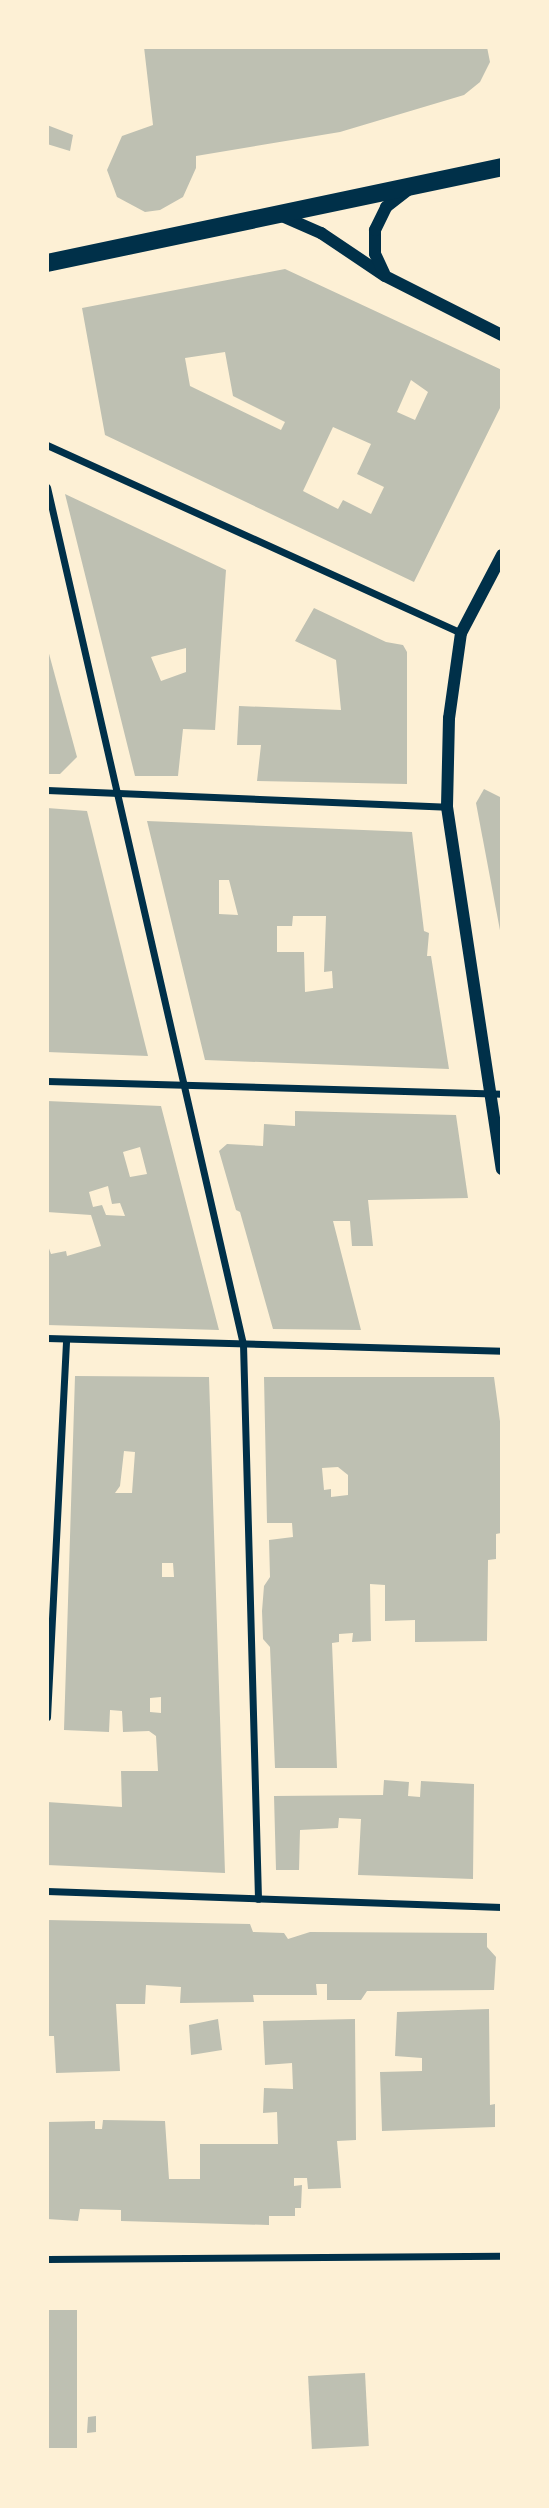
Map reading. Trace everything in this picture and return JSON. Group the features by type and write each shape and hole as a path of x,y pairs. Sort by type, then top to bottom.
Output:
{"main road":[{"path":"47,263 282,216 502,167"}],"street":[{"path":"385,276 375,254 374,230 386,207 410,188"},
{"path":"282,216 321,233 385,276 502,335"},
{"path":"47,445 461,633"},
{"path":"47,487 243,1344 258,1899"},
{"path":"502,555 461,633 449,718 447,807 497,1094 502,1169"},
{"path":"47,790 447,807"},
{"path":"47,1081 497,1094"},
{"path":"47,1338 502,1351"},
{"path":"47,1717 66,1339"},
{"path":"47,1891 502,1907"},
{"path":"47,2259 502,2256"}],"building":[{"path":"144,47 487,47 490,62 480,82 464,95 340,132 196,156 196,168 183,197 160,210 145,212 117,197 107,170 122,136 153,125"},
{"path":"47,125 73,135 70,151 47,144"},
{"path":"285,269 502,370 502,404 414,582 105,435 82,308","holes":["225,352 233,396 285,422 281,430 190,386 185,358","411,380 428,392 415,420 397,412","333,427 371,444 357,474 384,487 371,514 343,500 338,509 303,491"]},
{"path":"65,494 226,570 215,730 183,729 178,776 135,776","holes":["186,648 186,672 161,681 151,657"]},
{"path":"314,608 386,642 403,645 407,652 407,784 257,781 261,745 237,745 239,706 341,710 336,660 295,641"},
{"path":"48,650 77,757 60,774 47,774"},
{"path":"484,789 502,798 502,941 476,803"},
{"path":"47,808 87,811 148,1056 47,1052"},
{"path":"147,821 412,832 424,931 429,933 427,956 431,956 449,1069 205,1060","holes":["219,880 229,880 238,915 219,914","293,916 326,916 324,972 332,971 333,988 305,992 304,952 277,952 277,926 292,926"]},
{"path":"47,1101 161,1106 219,1330 47,1325 47,1243 51,1254 66,1251 67,1256 101,1246 91,1215 47,1212","holes":["140,1147 147,1174 130,1177 123,1152","108,1186 112,1204 120,1203 125,1216 106,1215 102,1205 93,1207 89,1192"]},
{"path":"295,1111 456,1115 468,1198 368,1200 373,1246 352,1246 350,1221 333,1221 361,1330 273,1329 240,1212 236,1210 219,1151 227,1144 263,1146 264,1124 295,1126"},
{"path":"75,1376 209,1377 225,1873 47,1865 47,1802 122,1807 121,1771 158,1771 156,1736 149,1731 123,1732 122,1711 110,1710 109,1732 64,1730","holes":["124,1451 135,1452 132,1493 115,1493 120,1486","162,1563 173,1563 174,1577 162,1577","161,1697 161,1713 150,1712 150,1698"]},
{"path":"264,1377 494,1377 502,1436 501,1533 496,1534 496,1559 488,1560 487,1641 415,1642 415,1620 385,1621 385,1585 370,1584 371,1641 352,1642 353,1633 339,1634 339,1642 332,1643 337,1768 275,1768 270,1647 263,1639 262,1611 264,1586 270,1577 269,1540 293,1537 292,1523 267,1523","holes":["338,1467 348,1475 348,1495 331,1497 331,1489 324,1490 322,1468"]},
{"path":"384,1780 409,1782 408,1796 420,1797 421,1781 474,1784 473,1879 358,1875 361,1819 339,1818 338,1828 300,1830 299,1870 276,1870 274,1796 383,1795"},
{"path":"47,1920 250,1924 253,1932 284,1933 288,1939 310,1932 487,1933 487,1947 496,1957 494,1990 367,1991 361,2000 327,2000 327,1984 316,1984 317,1995 253,1995 254,2002 180,2003 181,1987 146,1985 145,2004 116,2004 120,2071 56,2073 54,2036 47,2036"},
{"path":"489,2009 490,2105 495,2104 495,2127 382,2131 380,2072 422,2071 422,2058 395,2056 397,2012"},
{"path":"218,2019 222,2050 191,2055 189,2025"},
{"path":"355,2019 356,2140 337,2141 341,2188 308,2189 307,2178 294,2178 294,2186 302,2185 301,2208 295,2208 295,2216 269,2216 269,2225 121,2221 121,2210 80,2209 78,2221 47,2219 47,2122 95,2121 95,2129 102,2129 103,2120 165,2121 169,2179 200,2179 200,2144 278,2144 277,2112 263,2113 264,2088 293,2089 292,2063 265,2065 263,2021"},
{"path":"47,2310 77,2310 77,2448 47,2448"},
{"path":"365,2373 369,2446 312,2449 308,2376"},
{"path":"96,2416 96,2432 87,2433 88,2417"}]}
